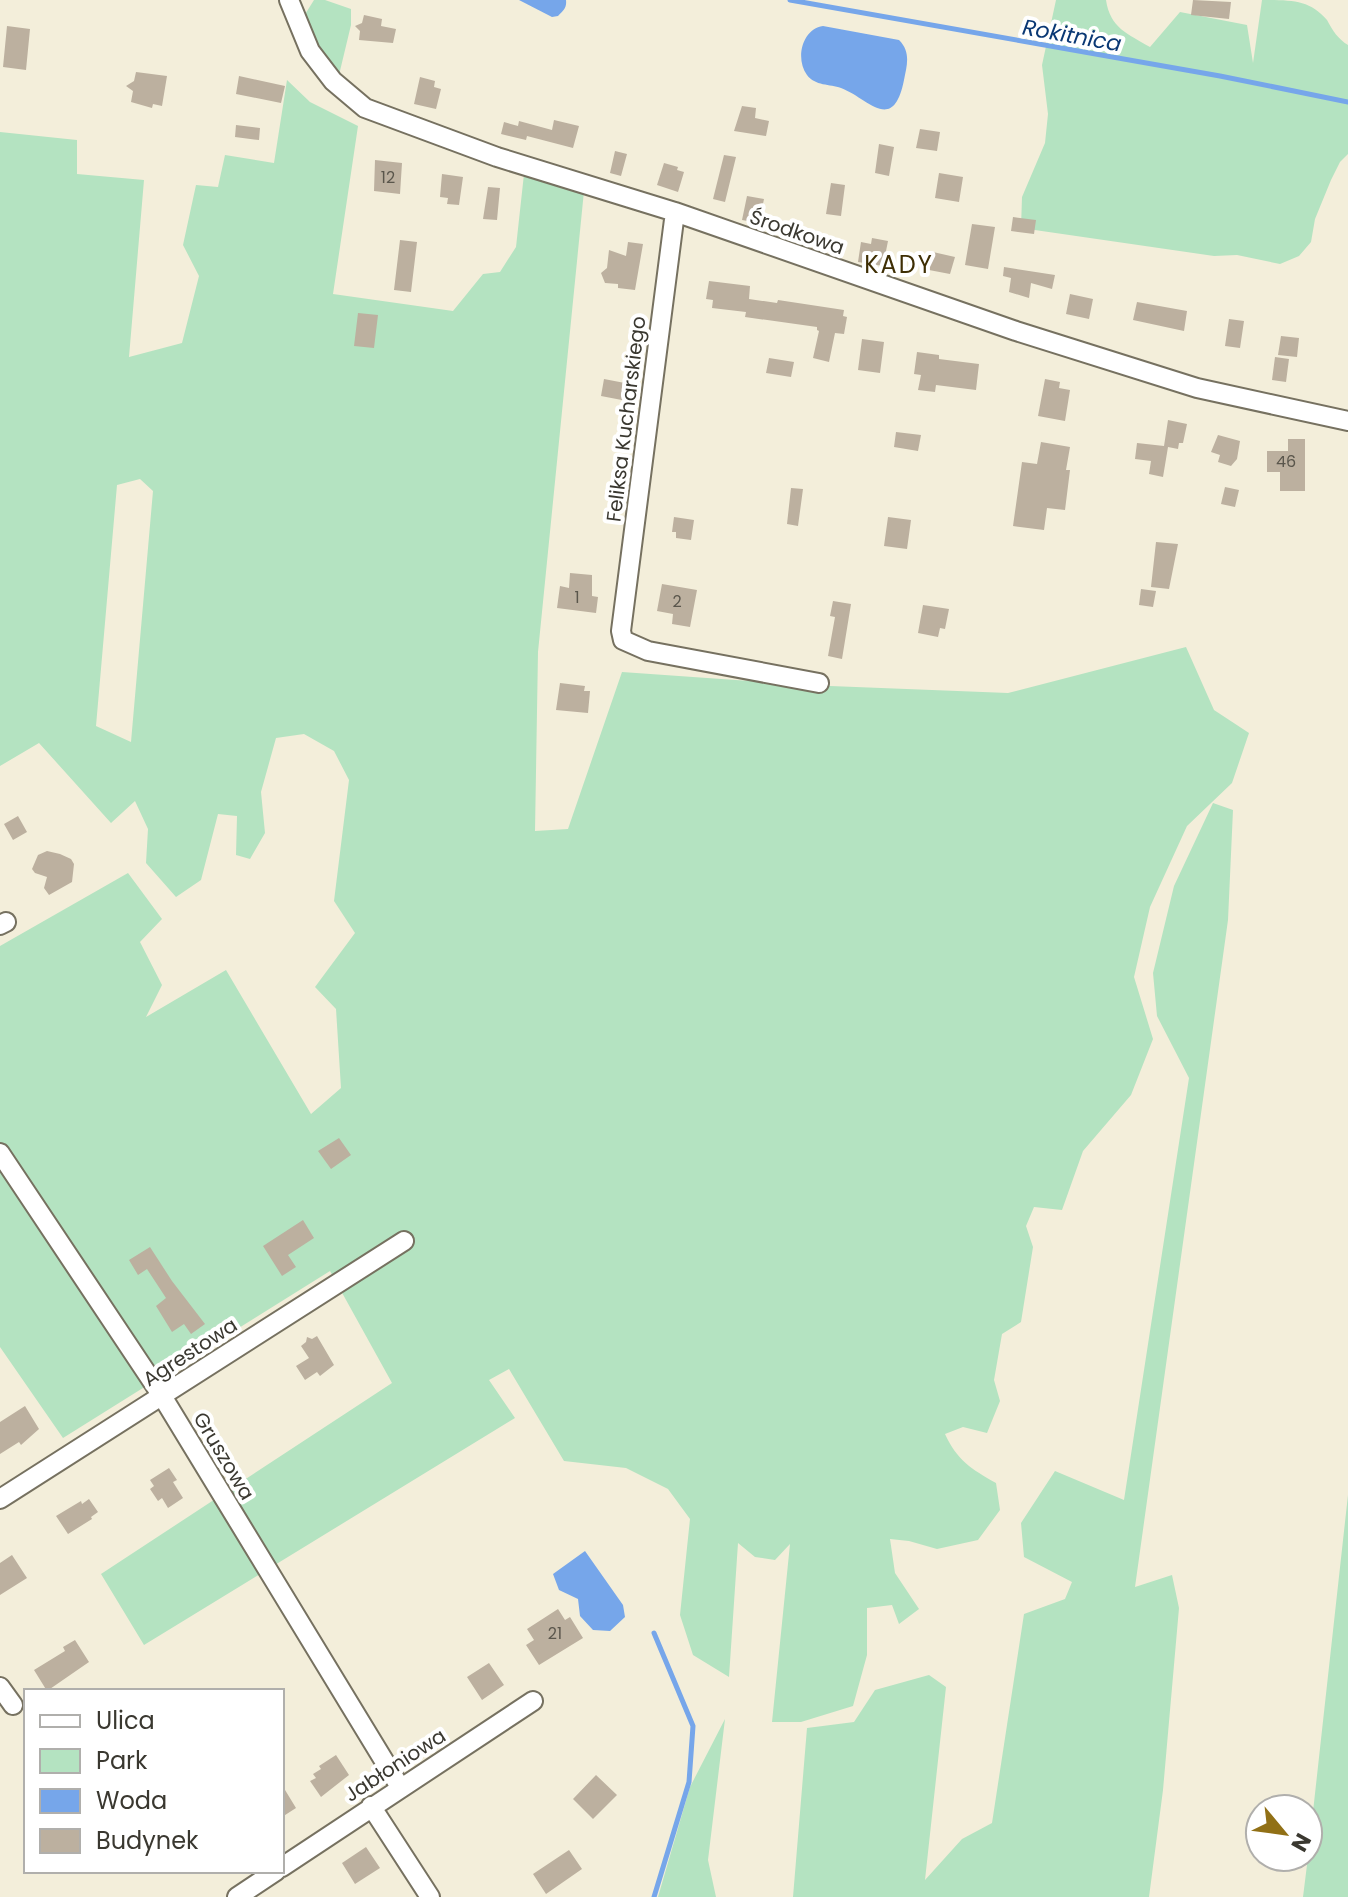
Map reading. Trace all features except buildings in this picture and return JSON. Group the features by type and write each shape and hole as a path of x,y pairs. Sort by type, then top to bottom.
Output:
{"street":[{"name":"Środkowa","path":"289,0 310,51 333,81 365,108 497,157 675,212 1016,331 1197,388 1348,421"},
{"name":"Feliksa Kucharskiego","path":"675,212 621,631 623,640 648,651 819,683"},
{"name":"Gruszowa","path":"0,1153 162,1396 400,1787"},
{"name":"Agrestowa","path":"0,1499 404,1241"},
{"path":"0,1687 13,1705"},
{"name":"Jabłoniowa","path":"284,1866 533,1701"},
{"path":"371,1806 430,1897"},
{"path":"237,1897 273,1873"}],"green space":[{"path":"314,0 325,0 351,9 351,25 339,75 332,71 304,16"},
{"path":"1056,0 1106,0 1116,24 1150,47 1180,12 1247,25 1253,63 1262,0 1299,2 1321,13 1348,45 1348,154 1331,180 1315,219 1311,242 1299,256 1280,264 1237,255 1214,256 1021,228 1022,197 1045,143 1048,114 1042,65"},
{"path":"287,80 310,102 358,126 333,294 453,311 483,274 500,272 516,247 524,174 584,191 538,652 535,831 568,829 622,672 805,685 1008,693 1186,647 1214,710 1249,733 1232,783 1187,826 1150,907 1134,977 1153,1039 1131,1095 1083,1151 1062,1210 1034,1207 1026,1226 1033,1247 1021,1322 1002,1334 994,1380 1000,1401 987,1433 963,1427 945,1434 966,1463 996,1483 1000,1510 978,1540 937,1549 890,1539 895,1573 919,1609 899,1624 892,1605 867,1608 867,1655 853,1706 801,1722 772,1722 790,1544 775,1560 755,1557 738,1543 729,1677 693,1655 680,1615 690,1519 668,1489 626,1468 564,1461 509,1369 489,1380 515,1418 144,1645 101,1574 392,1383 330,1271 63,1438 0,1347 0,946 128,873 162,919 140,942 162,985 146,1017 226,970 311,1114 341,1088 336,1009 315,987 355,933 334,901 349,780 334,751 304,734 276,738 261,792 265,833 250,859 236,855 237,816 218,814 201,880 176,897 146,863 148,829 135,801 111,823 39,743 0,766 0,132 77,140 77,174 144,180 129,357 182,343 199,276 183,245 196,185 218,187 225,155 274,163","holes":["140,479 153,491 131,742 96,726 117,485"]},
{"path":"1213,803 1233,810 1228,920 1135,1587 1172,1575 1179,1608 1163,1790 1149,1897 793,1897 807,1728 854,1722 875,1690 929,1675 946,1687 925,1880 962,1839 992,1823 1024,1614 1065,1599 1072,1582 1024,1557 1021,1523 1055,1471 1124,1500 1189,1078 1157,1016 1153,973 1174,886"},
{"path":"1348,1495 1348,1897 1303,1897 1306,1873 1324,1873 1324,1793 1315,1793"},
{"path":"725,1719 708,1860 716,1897 658,1897 690,1787"}],"water":[{"path":"519,0 566,0 566,3 558,16 552,17"},
{"path":"823,26 899,40 907,54 907,64 899,97 893,106 878,108 841,88 810,79 803,68 801,53 810,33"},
{"path":"585,1551 623,1605 625,1617 610,1631 593,1630 580,1616 578,1599 559,1590 553,1574"}],"waterway":[{"name":"Rokitnica","path":"790,0 1220,76 1348,102"},
{"path":"654,1633 693,1726 689,1782 654,1897"}],"district":[{"name":"KADY","path":"899,265"}]}
